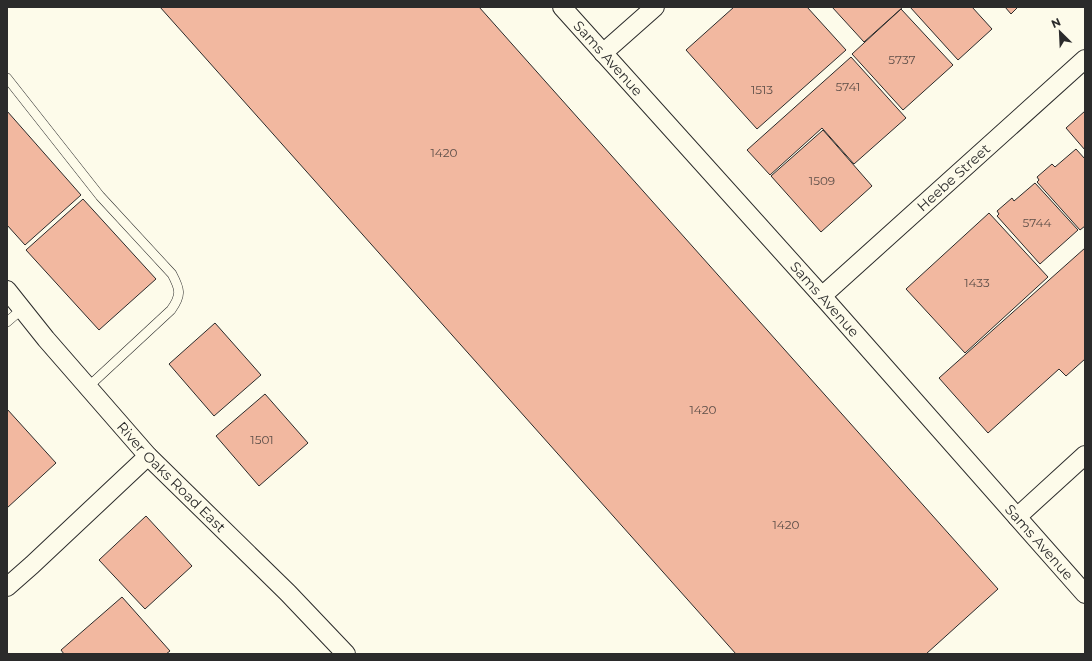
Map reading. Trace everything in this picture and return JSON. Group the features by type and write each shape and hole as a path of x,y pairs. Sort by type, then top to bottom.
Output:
{"street":[{"name":"Sams Avenue","path":"562,7 822,296 1085,594"},
{"path":"603,53 655,7"},
{"name":"Heebe Street","path":"822,296 1085,59"},
{"name":"River Oaks Road East","path":"7,290 46,339 148,456 288,593 346,654"},
{"path":"7,587 148,456"},
{"path":"1018,517 1085,456"}],"lane":[{"path":"7,78 100,196 172,274 177,284 179,294 177,302 171,310 88,387"},
{"path":"7,322 22,309"}],"building":[{"path":"160,7 479,7 998,589 926,654 736,654"},
{"path":"734,7 807,7 846,50 757,129 686,50"},
{"path":"832,7 903,7 864,42"},
{"path":"910,7 972,7 992,29 958,60"},
{"path":"1005,7 1018,7 1011,14"},
{"path":"901,9 953,65 903,110 852,54"},
{"path":"851,57 906,118 854,164 822,128 770,175 747,150"},
{"path":"7,111 81,195 25,245 7,225"},
{"path":"1085,111 1085,150 1066,128"},
{"path":"823,130 872,186 821,232 771,176"},
{"path":"1076,149 1085,159 1085,226 1080,230 1037,182 1039,180 1037,177 1052,164 1055,167"},
{"path":"1035,183 1078,230 1040,264 997,216 999,214 997,211 1012,198 1014,201"},
{"path":"83,199 156,279 99,330 26,250"},
{"path":"989,213 1048,277 965,353 906,289"},
{"path":"1085,248 1085,359 1066,376 1059,369 988,433 939,378"},
{"path":"215,323 261,375 214,416 169,364"},
{"path":"265,394 308,443 259,486 216,436"},
{"path":"7,409 56,463 7,508"},
{"path":"146,516 192,566 145,609 99,560"},
{"path":"122,597 170,651 166,654 64,654 61,650"}]}
